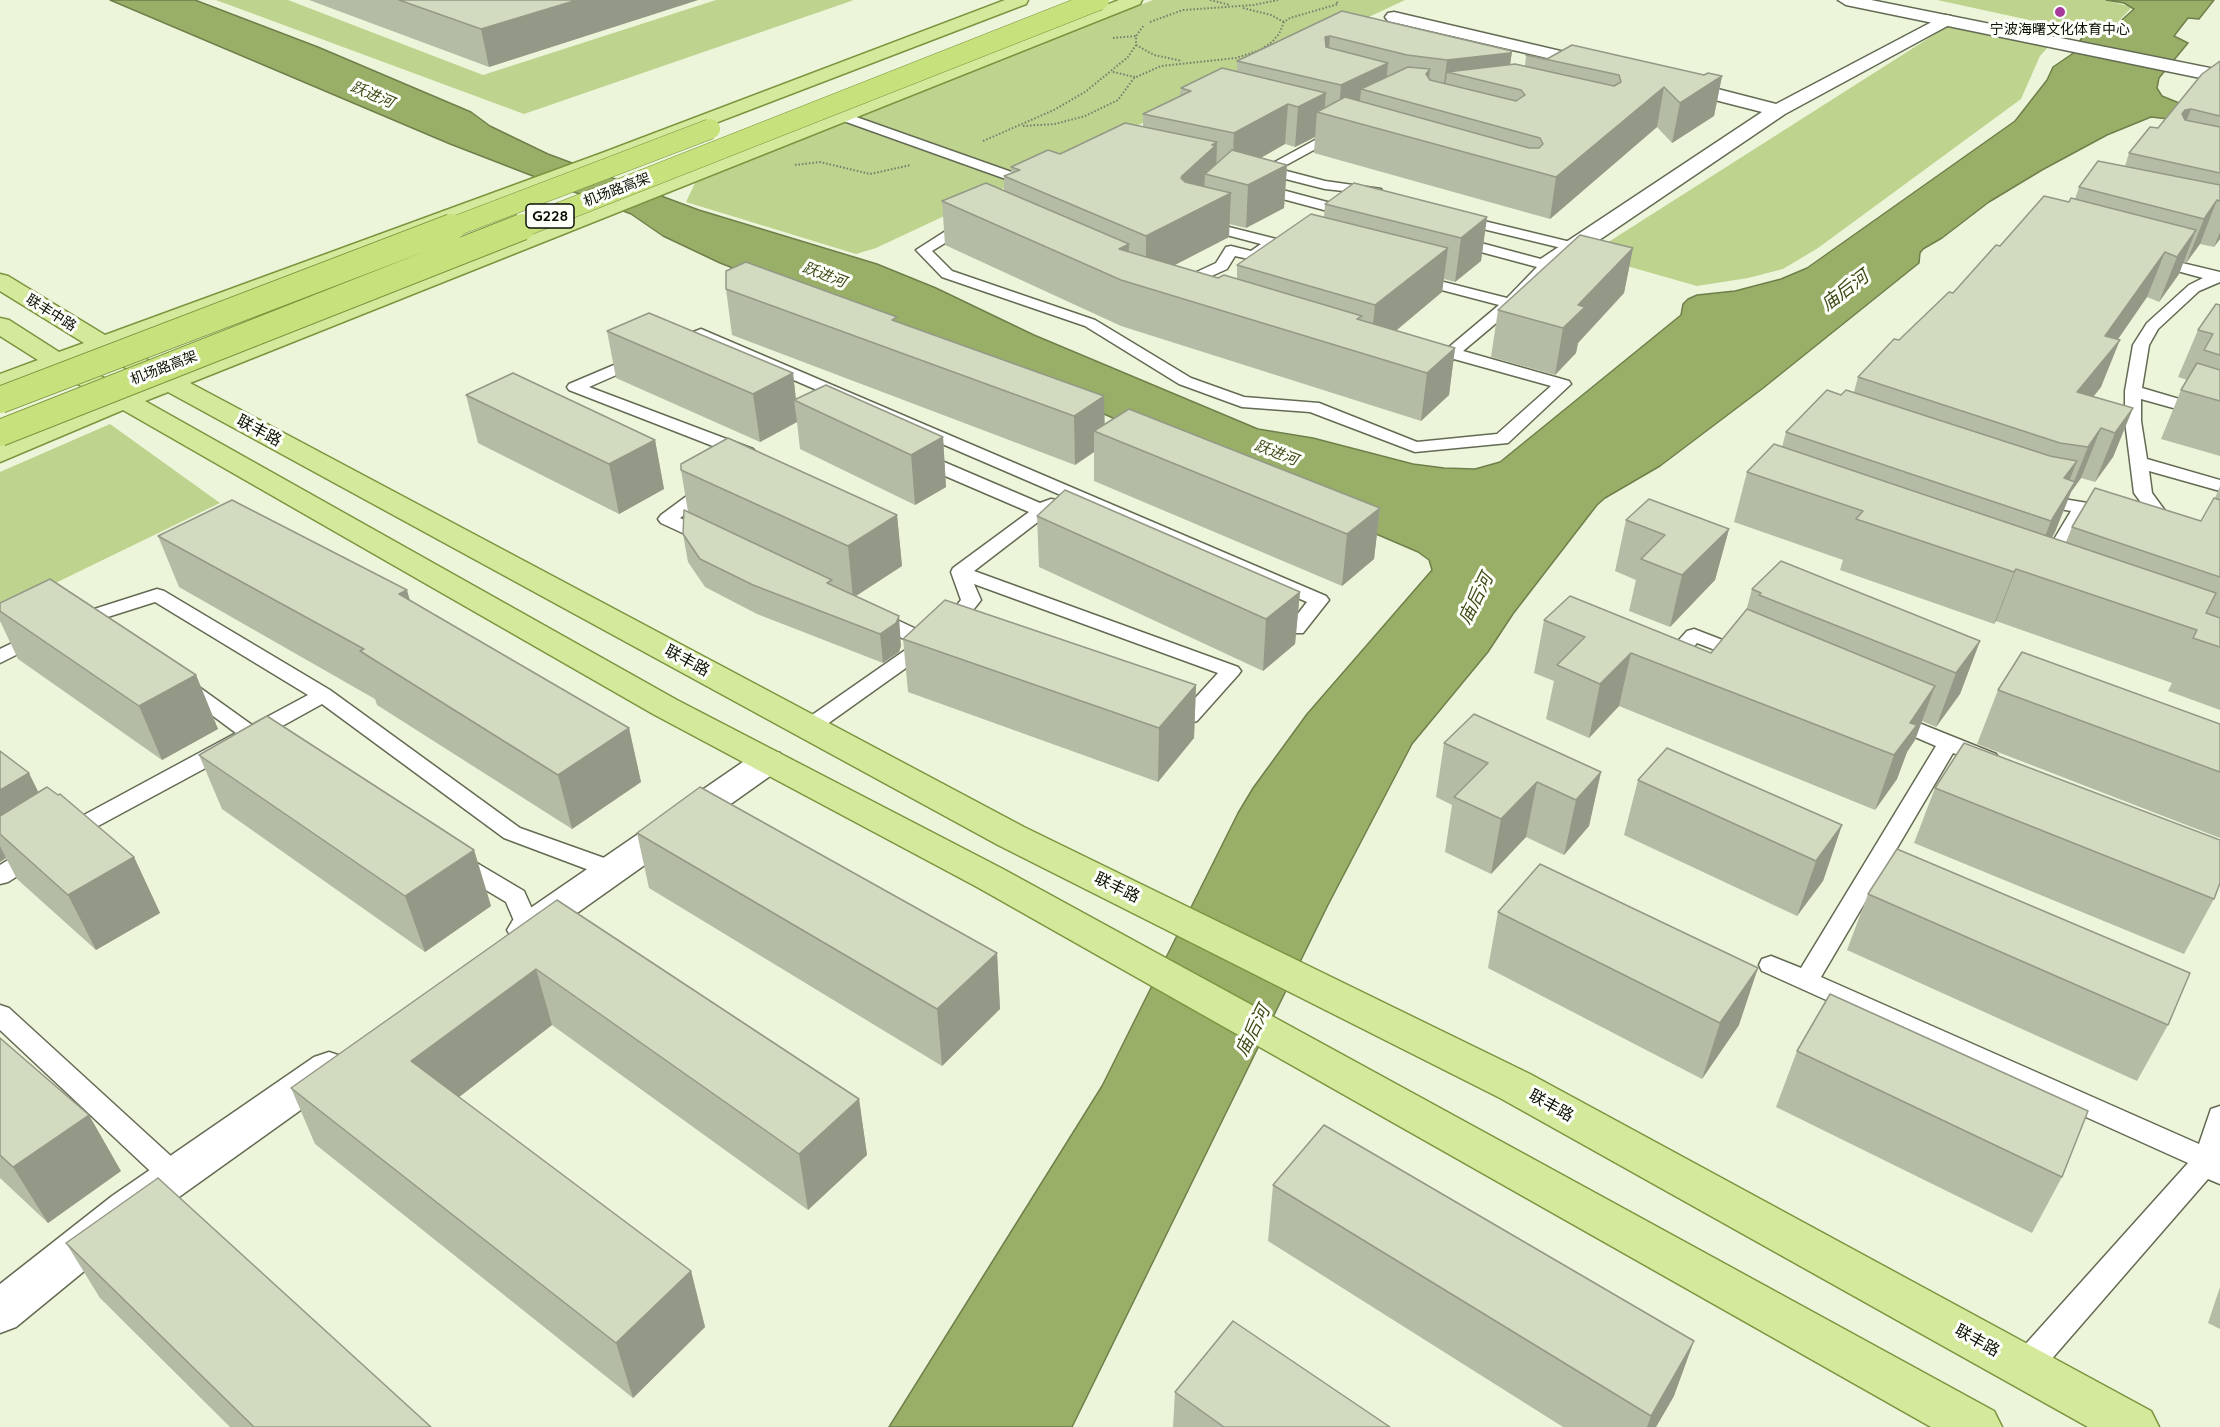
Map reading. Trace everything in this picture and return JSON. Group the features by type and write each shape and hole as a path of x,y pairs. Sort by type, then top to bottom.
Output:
{"highway":[{"name":"机场路高架","path":"0,400 1048,0"},
{"name":"机场路高架","path":"0,433 1099,0"}],"main road":[{"path":"0,383 609,157 1020,0"},
{"path":"0,454 125,400 1134,0"},
{"name":"联丰中路","path":"0,280 102,344"},
{"path":"0,325 57,362 664,707 990,878 1527,1176 1965,1424"},
{"name":"联丰路","path":"102,344 1011,836 1515,1086 2134,1427"}],"street":[{"path":"1846,0 2193,65 2220,76"},
{"path":"1904,0 2079,42"},
{"path":"1395,17 1541,58 1616,69"},
{"path":"1547,265 1778,110 1945,20"},
{"path":"2193,65 2220,64"},
{"path":"1662,81 1778,110"},
{"path":"515,939 768,761"},
{"path":"0,1312 128,1209 355,1050"}],"lane":[{"path":"842,116 1041,188"},
{"path":"1317,126 1347,130 1267,170 1325,185 1386,194"},
{"path":"1452,353 1563,384 1502,439 1414,447 1313,407 1242,402 1185,381 1090,323 947,274 923,250 956,227 1111,156 1195,171 1227,186 1547,265"},
{"path":"1197,213 1189,220 1318,254"},
{"path":"982,216 1161,294 1420,375 1436,366 1510,303 1547,265"},
{"path":"1450,216 1574,247"},
{"path":"1161,294 1222,266 1231,250 1253,256 1273,242"},
{"path":"2140,257 2218,277"},
{"path":"1397,274 1510,303"},
{"path":"2218,277 2194,288 2152,326 2140,345 2133,391 2133,421 2144,493 2160,516 2180,533 2220,555"},
{"path":"658,351 699,366 752,393 842,425 1043,511 1142,564 1296,629 1319,600 701,334 658,351 575,387 764,460"},
{"path":"2133,391 2220,416"},
{"path":"2138,462 2220,486"},
{"path":"725,482 705,489 667,519 730,548"},
{"path":"960,572 1068,492"},
{"path":"2027,496 2082,507 2160,516"},
{"path":"2037,583 2082,507"},
{"path":"809,727 948,629 971,600 960,572"},
{"path":"960,572 1231,671 1190,716 1147,697"},
{"path":"0,657 54,628 157,595 323,695 512,833 613,870"},
{"path":"856,608 929,643"},
{"path":"961,613 983,623"},
{"path":"90,617 109,631"},
{"path":"1661,670 1694,635 1764,663"},
{"path":"166,672 280,753"},
{"path":"0,876 83,824 323,695"},
{"path":"1873,711 2003,765"},
{"path":"1805,982 1948,743"},
{"path":"437,850 516,897 515,939"},
{"path":"1771,965 2214,1167"},
{"path":"0,1015 174,1176"},
{"path":"2025,1367 2214,1167 2220,1117"}],"path":[{"path":"1210,0 1271,15 1284,22"},
{"path":"1278,0 1236,7 1183,10 1154,19 1143,26 1136,36 1136,45 1128,57 1112,72 1065,104 1020,126 1055,124 1093,113 1118,100 1136,77 1161,66 1236,58 1260,50 1279,34 1284,22 1338,4 1336,0"},
{"path":"1136,45 1154,55 1195,63"},
{"path":"1112,72 1136,77"}],"shaded area":[{"path":"216,0 288,0 483,75 716,0 854,0 524,114"},
{"path":"1153,0 1405,0 876,248 856,254 686,202 695,183 861,113"},
{"name":"宁波海曙文化体育中心","path":"1937,0 2105,0 2132,7 2114,26 2092,23 2080,31"},
{"path":"1954,22 2049,46 2040,56 2021,99 1818,248 1783,269 1748,278 1697,286 1588,255"},
{"path":"110,424 220,503 0,610 0,472"}],"water":[{"path":"110,0 195,0 318,47 471,112 490,126 548,154 699,210 877,264 936,288 1034,335 1258,429 1313,438 1413,464 1475,469 1500,462 1681,315 1683,304 1688,299 1697,295 1735,291 1781,279 1807,268 2015,121 2047,80 2053,67 2072,54 2089,26 2093,24 2115,26 2134,9 2124,3 2106,0 2214,0 2199,19 2188,18 2174,36 2188,43 2159,78 2157,88 2162,96 2189,107 2177,120 2151,117 2107,135 1989,202 1942,238 1923,249 1919,263 1762,389 1660,466 1597,505 1513,614 1488,652 1412,744 1328,905 1072,1427 889,1427 1102,1086 1238,813 1253,788 1307,714 1432,570 1429,560 1418,552 1084,405 720,263 663,236 631,214 450,144"}],"building":[{"path":"399,0 577,0 481,29"},
{"path":"1342,11 1512,51 1447,60 1407,55 1330,36 1325,37 1326,47 1388,63 1341,85 1237,61"},
{"path":"1572,45 1704,75 1708,73 1722,76 1680,103 1664,87 1556,177 1317,112 1345,97 1529,148 1539,148 1543,144 1540,138 1361,89 1408,67 1430,69 1426,74 1430,80 1516,101 1525,95 1521,90 1447,72 1515,64 1614,86 1621,82 1619,75 1526,55 1547,59"},
{"path":"2220,61 2220,116 2191,109 2185,110 2182,114 2185,120 2220,127 2220,173 2129,153 2150,127 2158,128 2202,74"},
{"path":"1222,68 1326,93 1298,107 1288,104 1234,133 1143,114 1191,91 1181,88"},
{"path":"1125,123 1217,142 1181,178 1185,182 1231,193 1146,236 1004,176 1020,170 1011,167 1048,150 1060,154"},
{"path":"1232,150 1287,165 1248,185 1205,174"},
{"path":"2098,161 2220,185 2220,201 2217,200 2204,219 2079,187"},
{"path":"986,183 1129,244 1119,249 1218,278 1224,275 1362,316 1357,319 1455,348 1427,373 1121,280 942,201"},
{"path":"1354,183 1487,217 1461,238 1325,204"},
{"path":"2044,196 2069,202 2071,198 2196,230 2177,257 2165,252 2105,336 2120,340 2077,392 2133,408 2115,433 2101,428 2088,447 2060,443 1858,377 1894,339 1899,340 1949,292 1953,293 1996,245 2000,246"},
{"path":"1311,214 1448,248 1375,305 1237,265"},
{"path":"1580,235 1633,248 1578,305 1585,307 1563,328 1498,310"},
{"path":"746,262 897,317 892,320 1104,396 1074,416 726,289 726,271"},
{"path":"2216,304 2220,305 2220,355 2204,350 2213,334 2198,330"},
{"path":"649,313 793,373 753,394 607,331"},
{"path":"2197,363 2220,370 2220,401 2181,390"},
{"path":"513,373 655,440 609,464 466,395"},
{"path":"826,385 943,437 911,455 794,400"},
{"path":"1827,390 1841,395 1846,390 2050,456 2077,461 2064,478 2075,482 2051,521 1786,432"},
{"path":"1129,409 1380,508 1347,534 1094,431"},
{"path":"728,438 897,515 848,546 681,470 681,464"},
{"path":"1774,444 2216,593 2206,613 2220,618 2220,647 2193,638 2197,630 2016,569 2014,572 1856,519 1863,511 1747,472"},
{"path":"2095,488 2201,521 2214,498 2220,500 2220,577 2072,527"},
{"path":"1065,490 1300,592 1266,619 1037,516"},
{"path":"1649,499 1729,529 1682,575 1641,559 1665,535 1626,520"},
{"path":"232,500 407,590 399,594 629,728 558,775 360,651 364,649 158,536"},
{"path":"684,510 832,580 827,583 899,616 896,623 880,634 753,585 700,559 683,534"},
{"path":"1781,561 1980,641 1956,673 1759,595 1761,593 1752,589"},
{"path":"50,579 196,675 139,706 0,611 0,603"},
{"path":"1570,596 1711,653 1747,609 1935,686 1910,723 1917,725 1894,755 1631,653 1600,684 1557,665 1585,637 1544,620"},
{"path":"945,600 1196,685 1159,728 903,639"},
{"path":"2022,652 2220,724 2220,772 1998,690"},
{"path":"1474,714 1601,772 1576,800 1537,782 1501,819 1454,797 1488,763 1444,743"},
{"path":"267,716 474,850 405,896 199,755"},
{"path":"1964,743 2220,840 2220,883 2214,899 1935,788"},
{"path":"1667,748 1842,825 1816,861 1638,780"},
{"path":"0,751 29,773 0,790"},
{"path":"47,787 58,795 60,794 134,857 68,895 0,834 0,816"},
{"path":"700,787 997,953 937,1009 637,833"},
{"path":"1897,849 2190,973 2168,1025 1868,894"},
{"path":"1540,864 1758,968 1720,1023 1498,912"},
{"path":"557,900 859,1099 799,1154 536,969 411,1061 691,1271 616,1343 291,1088"},
{"path":"1830,994 2088,1111 2062,1177 1797,1051"},
{"path":"0,1038 89,1115 13,1167 0,1155"},
{"path":"1324,1125 1694,1341 1651,1416 1273,1185"},
{"path":"158,1178 431,1427 254,1427 66,1243"},
{"path":"1233,1321 1390,1427 1224,1427 1175,1392"}],"place":[{"name":"宁波海曙文化体育中心","path":"2060,12"}],"water label":[{"name":"跃进河","path":"372,95"},
{"name":"跃进河","path":"824,275"},
{"name":"庙后河","path":"1845,291"},
{"name":"跃进河","path":"1276,453"},
{"name":"庙后河","path":"1476,599"},
{"name":"庙后河","path":"1253,1031"}]}
